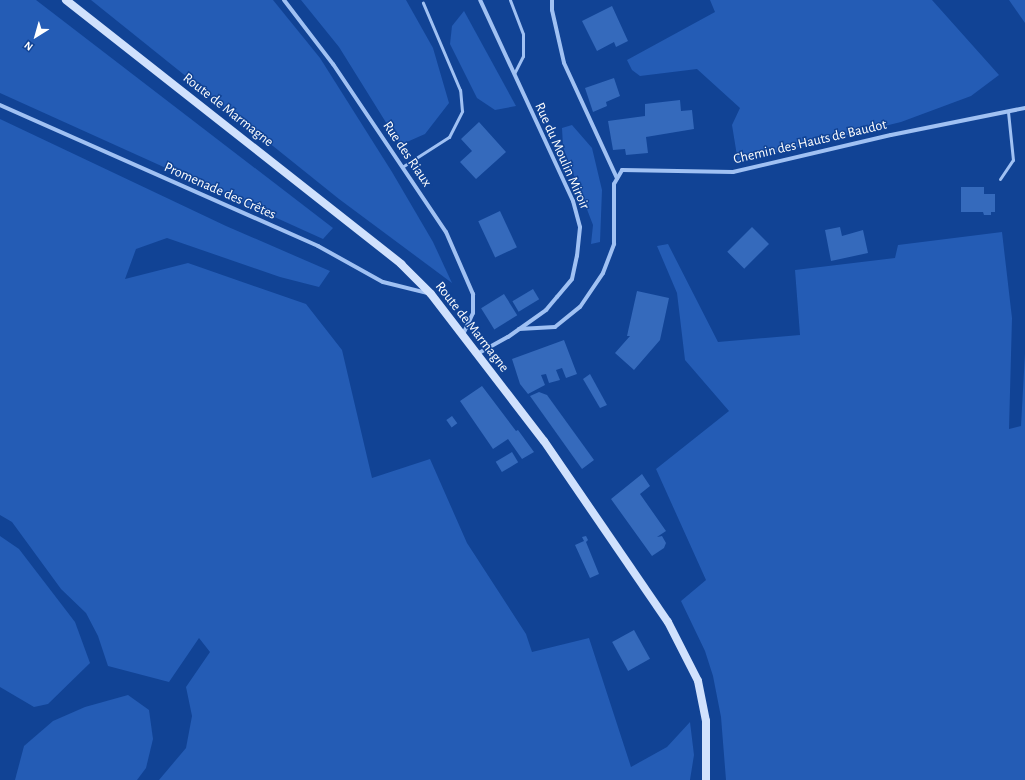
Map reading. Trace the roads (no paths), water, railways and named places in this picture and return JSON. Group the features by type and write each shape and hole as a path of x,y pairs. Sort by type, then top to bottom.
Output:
{"street":[{"name":"Route de Marmagne","path":"66,0 401,264 431,294 544,441 668,622 698,681 706,721 706,780"},
{"name":"Rue des Riaux","path":"284,0 333,64 446,232 473,294 473,312 463,334"},
{"name":"Rue du Moulin Miroir","path":"476,354 519,329 546,310 572,279 580,227 573,201 480,0"},
{"path":"519,329 555,327 580,308 603,273 614,244 614,184 617,178 564,63 552,10 552,0"},
{"name":"Promenade des Crêtes","path":"0,105 318,246 383,282 431,294"},
{"name":"Chemin des Hauts de Baudot","path":"617,178 622,170 733,172 755,168 804,154 1025,108"}],"lane":[{"path":"510,0 523,34 523,56 514,74"},
{"path":"402,167 449,137 462,111 460,90 423,3"},
{"path":"1000,180 1013,160 1008,112"}]}
